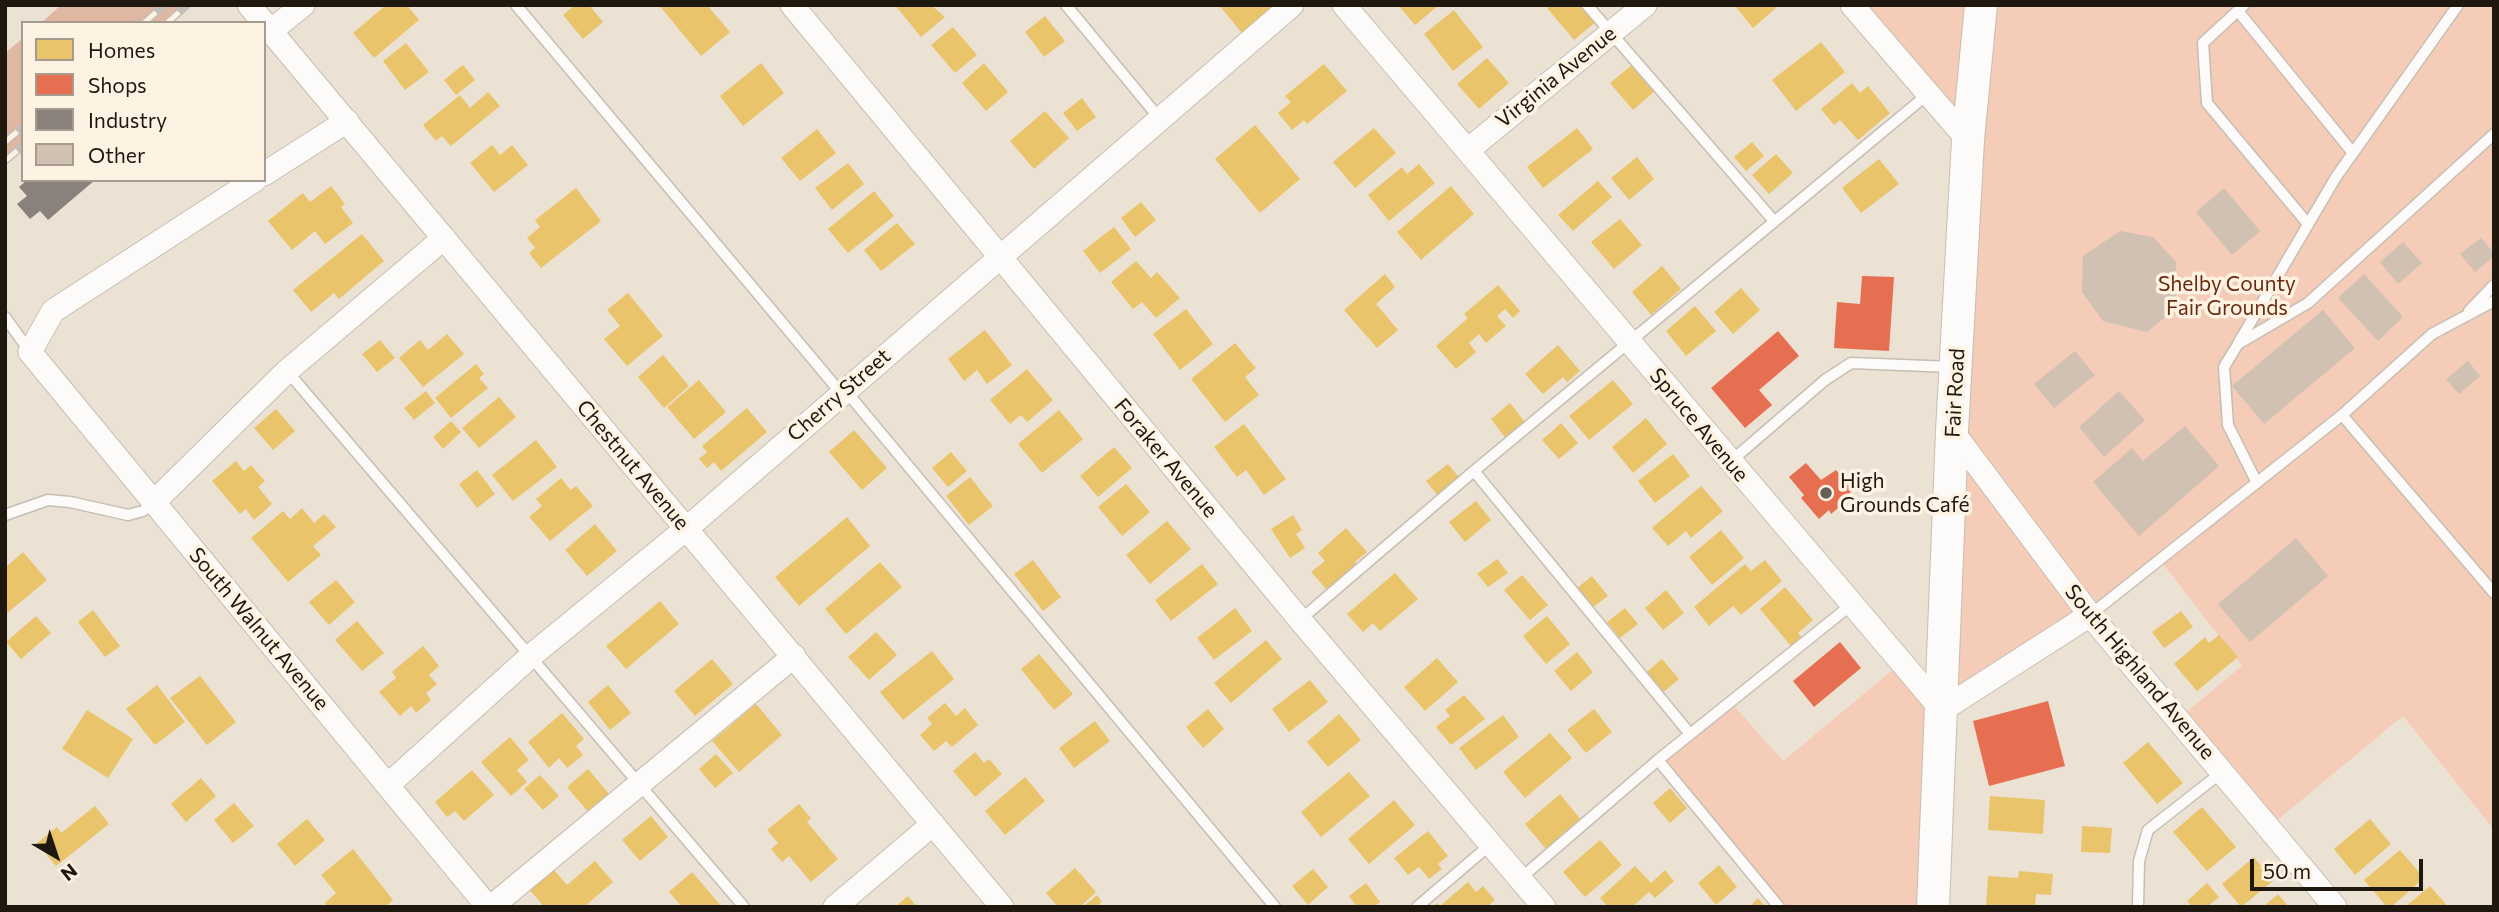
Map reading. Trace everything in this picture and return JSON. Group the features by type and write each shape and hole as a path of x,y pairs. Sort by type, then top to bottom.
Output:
{"main road":[{"name":"Fair Road","path":"1933,907 1952,430 1969,140 1982,5"}],"street":[{"name":"Chestnut Avenue","path":"249,5 262,21"},
{"path":"266,26 303,5"},
{"name":"Foraker Avenue","path":"792,5 1300,620 1544,907"},
{"name":"Cherry Street","path":"388,785 532,655 686,528 1292,5"},
{"name":"Spruce Avenue","path":"1343,5 1942,710"},
{"name":"Virginia Avenue","path":"1468,150 1645,5"},
{"path":"1852,5 1969,140"},
{"name":"Chestnut Avenue","path":"266,26 1002,907"},
{"path":"266,173 347,121"},
{"path":"30,352 53,311 252,182"},
{"path":"154,502 287,371 444,238"},
{"name":"South Walnut Avenue","path":"30,352 489,907"},
{"name":"South Highland Avenue","path":"1952,430 2090,615 2335,907"},
{"path":"1942,710 2090,615"},
{"path":"489,907 642,784 794,656"},
{"path":"835,907 933,824"}],"lane":[{"path":"516,5 1275,907"},
{"path":"1066,5 1160,119"},
{"path":"1587,5 1774,221"},
{"path":"2257,483 2228,425 2224,367 2336,177 2458,5"},
{"path":"2308,224 2207,103 2203,43 2241,8 2353,153"},
{"path":"1300,620 1474,471 1928,94"},
{"path":"2238,344 2308,303 2494,134"},
{"path":"2461,319 2494,285"},
{"path":"2090,615 2342,415 2432,334 2494,301"},
{"path":"5,317 30,352"},
{"path":"1730,462 1825,380 1851,363 1956,367"},
{"path":"287,371 642,784 744,907"},
{"path":"2342,415 2494,593"},
{"path":"1474,471 1689,734"},
{"path":"5,515 48,500 128,515 144,510 154,502"},
{"path":"1521,878 1689,734 1851,605"},
{"path":"1658,760 1779,907"},
{"path":"2138,907 2139,861 2148,830 2223,771"},
{"path":"1417,907 1491,844"}],"green space":[{"name":"Shelby County Fair Grounds","path":"1852,5 2494,5 2494,830 2403,716 2269,827 2178,719 2242,666 2160,560 1942,710 1933,907 1779,907 1658,760 1730,701 1783,761 1901,663 1941,709 1968,140"}],"shaded area":[{"path":"61,5 187,5 169,21 43,21"},
{"path":"21,40 21,148 5,161 5,53"}],"building: Homes":[{"path":"386,5 407,5 419,20 374,58 353,33"},
{"path":"575,5 589,5 603,22 583,39 563,15"},
{"path":"659,5 707,5 730,32 701,56"},
{"path":"895,5 931,5 945,17 921,37"},
{"path":"1219,5 1275,5 1242,33"},
{"path":"1398,5 1439,5 1415,25"},
{"path":"1550,5 1584,5 1597,21 1574,40 1547,8"},
{"path":"1734,5 1774,5 1776,8 1753,28"},
{"path":"1454,10 1483,47 1453,71 1424,34"},
{"path":"1045,16 1065,41 1044,57 1025,32"},
{"path":"953,27 977,55 955,73 931,45"},
{"path":"1821,42 1845,72 1796,111 1772,80"},
{"path":"406,43 429,72 405,90 383,61"},
{"path":"1487,58 1509,83 1479,109 1457,84"},
{"path":"761,63 784,93 743,126 720,96"},
{"path":"984,63 1008,92 986,111 962,83"},
{"path":"1324,64 1347,91 1307,124 1304,120 1292,130 1278,113 1291,102 1285,96"},
{"path":"463,65 475,80 456,95 444,80"},
{"path":"1632,65 1655,91 1633,110 1610,83"},
{"path":"1852,83 1860,93 1868,86 1890,113 1858,140 1840,120 1834,125 1821,109"},
{"path":"488,92 500,106 451,146 442,136 436,141 423,125 460,95 470,108"},
{"path":"1082,98 1096,117 1077,131 1063,113"},
{"path":"1045,111 1069,138 1034,169 1010,141"},
{"path":"1255,125 1300,179 1260,213 1215,159"},
{"path":"1374,128 1396,153 1355,188 1333,162"},
{"path":"1577,128 1593,149 1543,188 1527,167"},
{"path":"817,129 836,153 800,181 781,158"},
{"path":"1752,142 1764,156 1746,171 1734,157"},
{"path":"492,145 500,155 512,145 528,165 494,192 470,163"},
{"path":"1776,154 1793,173 1769,194 1752,175"},
{"path":"1637,157 1654,179 1629,200 1611,178"},
{"path":"1879,159 1899,184 1861,213 1842,188"},
{"path":"848,163 864,184 832,210 815,188"},
{"path":"1419,164 1435,183 1389,221 1368,195 1402,167 1407,174"},
{"path":"1598,181 1612,197 1573,231 1558,215"},
{"path":"331,186 345,204 341,207 353,223 325,244 315,231 292,250 268,221 303,193 310,202"},
{"path":"1451,186 1474,214 1421,260 1397,232"},
{"path":"576,188 601,221 541,268 529,253 535,248 527,238 540,227 535,220"},
{"path":"874,191 894,216 848,253 828,229"},
{"path":"1141,202 1156,220 1135,237 1121,218"},
{"path":"1620,219 1642,245 1614,269 1591,242"},
{"path":"897,223 915,244 881,271 864,250"},
{"path":"1114,227 1131,249 1100,273 1083,251"},
{"path":"362,234 384,261 339,299 334,293 311,312 293,290"},
{"path":"1136,261 1151,278 1157,272 1180,298 1156,318 1142,302 1133,309 1111,282"},
{"path":"1662,266 1681,289 1651,315 1632,292"},
{"path":"1385,274 1395,287 1376,304 1398,330 1377,348 1344,310"},
{"path":"1498,285 1520,311 1513,318 1505,309 1497,316 1506,326 1486,343 1479,334 1469,343 1476,352 1456,369 1436,346 1468,318 1464,314"},
{"path":"1741,288 1760,310 1733,334 1714,312"},
{"path":"628,293 663,336 627,366 604,339 620,326 607,310"},
{"path":"1695,306 1716,331 1686,356 1666,331"},
{"path":"1186,309 1213,344 1180,370 1153,334"},
{"path":"985,330 1012,365 987,384 977,370 964,381 948,359"},
{"path":"447,334 464,354 423,387 399,358 420,340 428,350"},
{"path":"380,340 395,358 377,372 362,354"},
{"path":"1235,343 1256,368 1245,377 1259,395 1225,422 1191,379"},
{"path":"1558,345 1580,371 1567,382 1563,377 1543,394 1525,374"},
{"path":"663,355 689,386 664,408 638,377"},
{"path":"476,364 484,374 479,378 488,388 451,418 435,398"},
{"path":"1027,369 1053,400 1027,422 1021,415 1010,424 990,400"},
{"path":"699,380 726,412 694,439 667,407"},
{"path":"1613,380 1633,404 1589,440 1569,416"},
{"path":"426,391 435,403 414,420 404,408"},
{"path":"499,397 516,417 479,448 462,428"},
{"path":"1510,403 1527,425 1507,440 1491,419"},
{"path":"747,408 767,432 721,471 714,462 707,468 699,459 707,452 702,446"},
{"path":"276,409 295,431 273,450 254,428"},
{"path":"1059,410 1083,439 1042,473 1018,444"},
{"path":"1646,418 1667,444 1633,473 1612,447"},
{"path":"451,421 461,432 443,449 433,437"},
{"path":"1561,423 1578,443 1559,459 1542,440"},
{"path":"1244,424 1286,479 1264,495 1246,470 1237,477 1214,447"},
{"path":"854,430 887,468 862,490 829,452"},
{"path":"536,440 557,467 513,501 492,475"},
{"path":"1114,447 1132,468 1098,497 1080,476"},
{"path":"951,452 967,471 948,487 932,468"},
{"path":"1673,454 1690,476 1655,503 1638,481"},
{"path":"236,461 244,471 251,465 265,481 258,487 272,504 254,520 246,509 240,514 212,481"},
{"path":"1448,464 1462,481 1440,498 1426,481"},
{"path":"477,470 495,494 477,508 459,484"},
{"path":"970,477 993,506 969,525 946,496"},
{"path":"561,478 571,490 576,486 593,506 550,541 529,517 542,506 536,499"},
{"path":"1126,484 1150,512 1122,536 1098,507"},
{"path":"1701,486 1723,511 1691,538 1686,531 1668,546 1652,528"},
{"path":"1476,501 1491,520 1465,542 1449,522"},
{"path":"302,508 314,523 324,514 336,527 313,546 321,555 288,582 251,538 283,511 290,519"},
{"path":"1293,515 1302,530 1296,534 1305,548 1290,558 1271,529"},
{"path":"847,517 870,546 799,606 775,577"},
{"path":"1167,521 1191,549 1150,584 1126,555"},
{"path":"595,524 617,551 587,576 565,550"},
{"path":"1346,528 1367,552 1355,562 1357,565 1328,591 1311,572 1325,561 1318,553"},
{"path":"1721,530 1744,558 1712,585 1689,557"},
{"path":"23,552 47,580 5,615 5,568"},
{"path":"1497,559 1508,573 1488,587 1477,574"},
{"path":"1033,560 1061,597 1043,611 1014,574"},
{"path":"1765,560 1782,581 1741,615 1733,606 1709,626 1694,607 1745,564 1751,571"},
{"path":"880,562 902,587 846,634 825,609"},
{"path":"1202,564 1218,584 1171,621 1155,600"},
{"path":"1395,573 1418,599 1380,631 1373,623 1363,632 1347,614"},
{"path":"1522,575 1548,605 1530,620 1504,590"},
{"path":"1592,576 1608,596 1592,608 1576,589"},
{"path":"336,580 355,602 329,625 309,602"},
{"path":"1785,587 1813,620 1798,633 1801,637 1791,646 1760,609"},
{"path":"1666,590 1684,613 1663,630 1645,608"},
{"path":"660,601 679,624 626,669 606,646"},
{"path":"1235,608 1252,631 1214,660 1197,638"},
{"path":"1625,608 1638,624 1620,638 1607,622"},
{"path":"93,610 120,646 105,657 78,622"},
{"path":"2181,611 2193,627 2164,648 2152,632"},
{"path":"36,616 51,633 21,659 6,642"},
{"path":"1547,616 1570,644 1546,664 1523,636"},
{"path":"357,621 384,653 362,671 335,640"},
{"path":"876,632 897,655 869,680 848,657"},
{"path":"2219,635 2238,657 2197,691 2174,664 2205,637 2209,643"},
{"path":"1266,640 1282,659 1231,703 1214,683"},
{"path":"423,646 439,666 429,675 437,684 426,693 431,700 416,713 411,706 400,716 379,692 396,678 392,672"},
{"path":"932,651 954,679 903,720 880,692"},
{"path":"1577,652 1593,672 1571,691 1554,671"},
{"path":"1039,654 1073,694 1054,710 1021,669"},
{"path":"1437,658 1458,682 1425,711 1404,687"},
{"path":"712,659 733,684 695,716 674,691"},
{"path":"1662,659 1679,679 1661,694 1644,674"},
{"path":"200,676 236,722 207,745 170,698"},
{"path":"1310,680 1328,702 1289,732 1272,709"},
{"path":"157,685 185,722 155,745 126,709"},
{"path":"608,685 631,713 610,730 588,702"},
{"path":"1464,695 1485,719 1451,745 1436,727 1450,716 1445,710"},
{"path":"945,703 956,716 965,708 978,725 952,747 946,741 934,751 920,735 932,724 927,718"},
{"path":"756,704 782,735 739,772 712,741"},
{"path":"1208,709 1224,729 1203,748 1186,727"},
{"path":"1594,709 1612,732 1586,753 1567,730"},
{"path":"87,710 133,739 108,778 62,749"},
{"path":"562,713 584,739 576,746 583,755 567,768 559,758 549,768 528,742"},
{"path":"1339,714 1361,740 1328,767 1307,742"},
{"path":"1503,715 1519,737 1476,770 1459,748"},
{"path":"1095,721 1110,741 1074,768 1059,748"},
{"path":"1550,733 1572,758 1525,798 1503,772"},
{"path":"510,737 529,760 517,770 527,782 511,796 481,762"},
{"path":"2148,742 2183,783 2157,804 2123,763"},
{"path":"975,752 984,763 989,759 1002,774 975,797 953,771"},
{"path":"716,754 733,773 715,788 699,769"},
{"path":"588,769 610,795 589,813 567,787"},
{"path":"472,770 494,795 464,821 455,811 447,817 435,802"},
{"path":"1349,772 1370,796 1321,837 1301,812"},
{"path":"540,775 559,796 543,810 524,789"},
{"path":"1025,777 1045,801 1005,835 985,811"},
{"path":"201,778 216,796 186,822 171,804"},
{"path":"1670,788 1687,808 1670,823 1653,803"},
{"path":"1560,794 1582,821 1547,850 1525,824"},
{"path":"1990,796 2045,800 2043,834 1988,830"},
{"path":"1394,800 1415,825 1369,864 1348,839"},
{"path":"234,803 254,826 233,843 214,820"},
{"path":"799,804 811,818 807,822 838,859 811,882 789,856 782,862 771,849 778,843 767,830"},
{"path":"95,806 109,824 56,866 37,843 57,827 61,833"},
{"path":"2202,807 2236,847 2207,871 2173,832"},
{"path":"651,816 668,837 640,861 622,840"},
{"path":"307,819 325,840 295,866 277,844"},
{"path":"2370,819 2391,844 2355,875 2334,849"},
{"path":"2082,826 2112,828 2110,853 2081,852"},
{"path":"1428,831 1448,856 1438,864 1442,869 1429,879 1419,867 1408,875 1394,858"},
{"path":"1600,840 1622,865 1585,897 1563,872"},
{"path":"353,849 393,900 385,907 328,907 325,903 336,893 321,875"},
{"path":"2400,850 2424,878 2391,907 2387,907 2364,880"},
{"path":"2254,857 2273,881 2241,907 2222,884"},
{"path":"595,861 613,882 584,907 544,907 529,889 553,869 567,885"},
{"path":"1719,865 1737,887 1716,905 1698,883"},
{"path":"1635,866 1651,883 1665,870 1674,881 1655,898 1649,892 1632,907 1608,907 1600,898"},
{"path":"1075,868 1096,892 1080,907 1058,907 1046,893"},
{"path":"1313,869 1328,887 1308,905 1292,886"},
{"path":"2019,871 2053,874 2051,895 2036,894 2035,907 1986,907 1988,876 2018,878"},
{"path":"692,872 722,907 682,907 669,892"},
{"path":"1468,882 1476,892 1483,886 1495,900 1487,907 1433,907 1437,903 1440,906"},
{"path":"1366,883 1380,902 1374,907 1357,907 1349,896"},
{"path":"2207,883 2219,897 2207,907 2192,907 2187,901"},
{"path":"2430,886 2448,907 2405,907"},
{"path":"2278,894 2289,907 2263,907"},
{"path":"1097,895 1102,902 1096,907 1083,907"},
{"path":"908,896 917,907 895,907"},
{"path":"1758,898 1766,907 1749,907"}],"building: Shops":[{"path":"1862,276 1894,277 1889,351 1834,348 1837,302 1860,304"},
{"path":"1778,331 1799,356 1759,390 1772,405 1745,428 1711,388"},
{"name":"High Grounds Café","path":"1806,463 1821,480 1836,470 1853,490 1843,499 1845,502 1831,514 1829,510 1819,519 1801,498 1804,495 1789,477"},
{"path":"1840,642 1861,668 1814,707 1793,681"},
{"path":"2048,701 2065,766 1989,786 1973,721"}],"building: Industry":[{"path":"25,182 93,182 48,220 40,211 30,219 17,204 27,196 19,187"}],"building: Other":[{"path":"2224,188 2260,231 2232,255 2196,212"},
{"path":"2120,231 2153,237 2176,262 2176,308 2147,332 2103,321 2082,292 2083,256"},
{"path":"2481,238 2494,256 2475,272 2460,254"},
{"path":"2403,242 2422,263 2398,284 2380,262"},
{"path":"2364,274 2403,317 2378,341 2338,298"},
{"path":"2323,310 2355,348 2264,424 2232,386"},
{"path":"2075,351 2095,375 2054,408 2034,384"},
{"path":"2468,361 2480,376 2459,394 2446,379"},
{"path":"2119,391 2145,420 2104,457 2079,427"},
{"path":"2185,426 2219,466 2139,536 2093,482 2132,448 2143,461"},
{"path":"2296,538 2328,576 2250,642 2218,604"}],"railway":[{"path":"146,21 164,5"},
{"path":"169,21 187,5"},
{"path":"5,142 21,129"},
{"path":"5,161 21,148"}],"place":[{"name":"High Grounds Café","path":"1826,493"}]}
